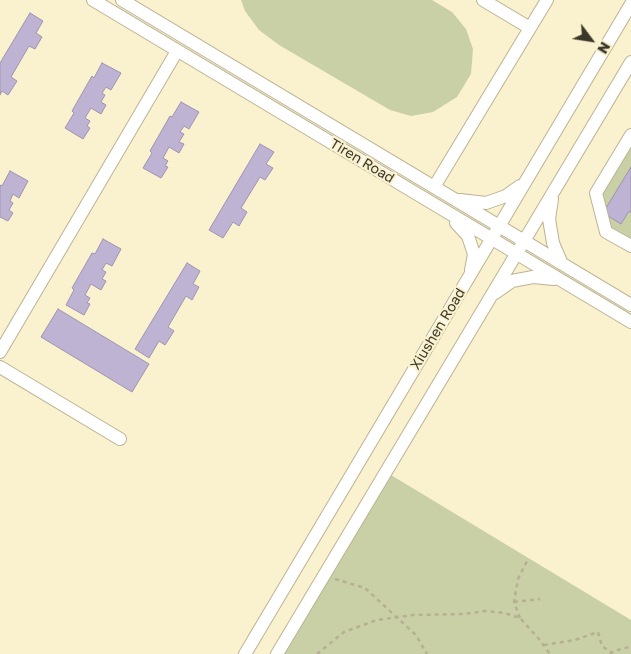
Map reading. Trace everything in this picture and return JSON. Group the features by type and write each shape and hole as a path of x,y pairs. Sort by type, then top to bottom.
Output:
{"street":[{"name":"Tiren Road","path":"93,0 631,322"},
{"name":"Tiren Road","path":"122,0 499,227 631,304"},
{"path":"483,0 530,28"},
{"path":"434,187 547,0"},
{"name":"Xiushen Road","path":"245,654 631,4"},
{"path":"0,352 177,50"},
{"name":"Xiushen Road","path":"277,654 631,62"},
{"path":"631,135 596,193 606,232 631,246"},
{"path":"455,200 486,203 506,196 526,181"},
{"path":"552,194 549,219 553,243 562,264"},
{"path":"448,213 468,236 474,254 470,276"},
{"path":"491,296 512,281 533,277 560,280"},
{"path":"0,367 120,438"}],"path":[{"path":"528,558 518,579 514,602 520,618 550,654"},
{"path":"324,575 364,588 416,635 427,654"},
{"path":"514,602 540,599"},
{"path":"317,654 344,632 377,620 413,615 463,614 485,611 505,613 520,618"},
{"path":"544,645 574,640 598,632 602,646 611,653 631,648"}],"green space":[{"path":"241,0 432,0 452,12 466,29 473,49 471,74 457,97 433,112 411,116 390,110 279,45 259,30 245,11"},
{"path":"631,135 631,246 606,232 596,193"},
{"path":"386,472 631,620 631,654 277,654"}],"building":[{"path":"30,13 43,21 36,33 42,37 35,49 29,46 11,77 17,81 8,95 2,91 0,95 0,63"},
{"path":"102,63 121,73 111,90 106,87 102,93 105,95 101,102 106,105 101,114 91,108 85,118 90,121 87,126 90,128 83,139 65,128 74,113 72,111 92,76 94,78"},
{"path":"181,102 199,112 189,129 184,126 180,132 184,134 179,142 184,144 179,153 169,147 163,158 168,161 165,166 168,167 161,178 143,168 152,153 150,151 170,116 172,117"},
{"path":"260,144 274,152 266,164 273,168 265,180 260,177 241,208 247,212 239,226 233,222 223,238 209,230"},
{"path":"631,167 631,213 629,211 621,224 603,213"},
{"path":"10,171 28,181 19,198 13,194 10,201 13,203 9,210 13,213 8,221 0,217 0,185 2,186"},
{"path":"103,239 121,249 112,266 106,263 102,270 106,272 102,279 106,281 101,290 91,284 85,295 90,298 87,303 90,304 84,315 66,305 74,290 72,288 92,253 95,254"},
{"path":"187,263 200,271 193,284 199,287 192,300 186,296 168,327 174,331 165,345 159,341 149,358 135,349"},
{"path":"58,309 149,364 132,392 41,337"}]}
